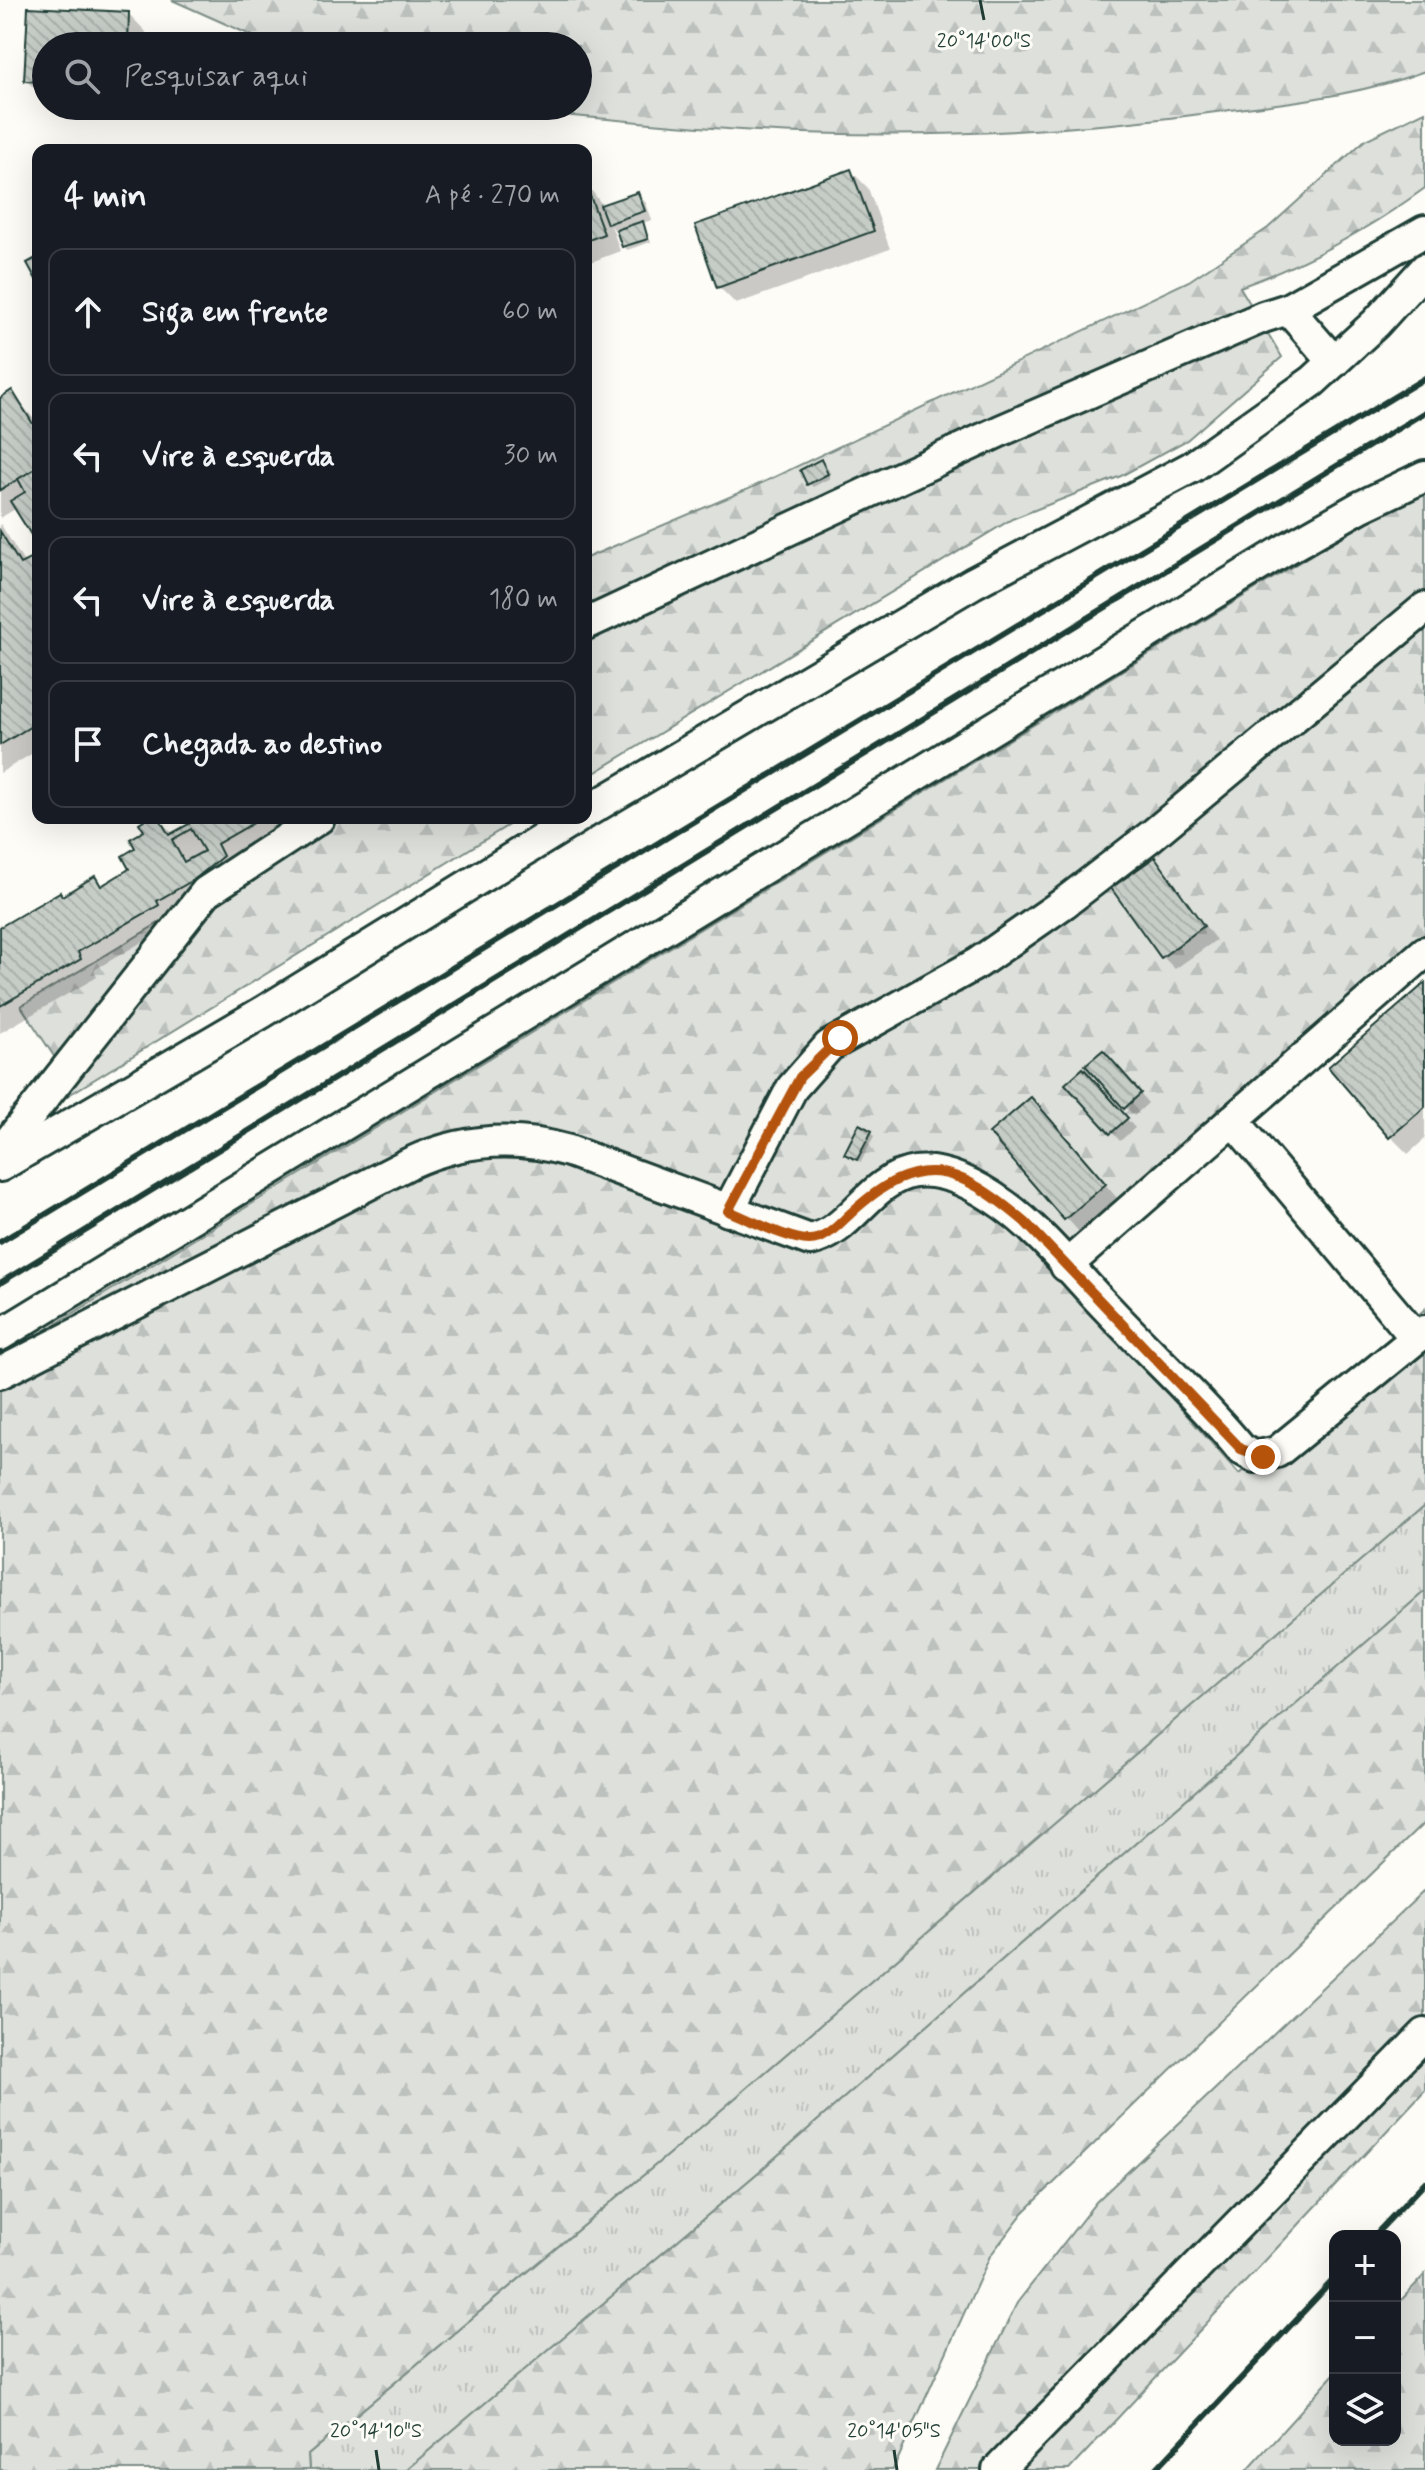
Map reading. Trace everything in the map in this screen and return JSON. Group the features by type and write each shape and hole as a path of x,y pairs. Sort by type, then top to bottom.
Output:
{"street":[{"path":"592,621 1000,431 1288,309 1425,231"},
{"path":"592,808 960,590 1192,467 1334,362 1425,269"},
{"path":"1355,271 1401,296"},
{"path":"1288,309 1334,362"},
{"path":"0,1335 1286,549 1360,507 1425,476"},
{"path":"728,1211 792,1088 829,1046 978,963 1064,903 1151,836 1425,608"},
{"path":"0,1153 206,892 310,824"},
{"path":"0,1166 263,1012 567,824"},
{"path":"1066,1266 1425,952"},
{"path":"0,1373 410,1163 457,1146 494,1141 545,1144 810,1240 832,1231 887,1182 912,1173 939,1173 982,1191 1005,1205 1241,1449 1255,1457 1277,1452 1420,1335 1233,1120"},
{"path":"998,2470 1425,2034"}],"green space":[{"path":"172,0 1425,0 1425,71 1326,97 1104,125 922,134 801,133 592,118 592,32 244,32"},
{"path":"1425,111 1425,188 1336,245 1240,287 1282,357 1187,440 1121,476 1012,519 592,774 592,555 753,487 1189,281 1268,228 1365,140"},
{"path":"1425,485 1425,936 1055,1266 1239,1474 1425,1309 1425,1505 713,2117 308,2455 309,2470 0,2470 0,1358"},
{"path":"323,824 510,824 20,1125 10,1110 65,1073 21,1006"},
{"path":"1425,1505 1425,1591 760,2171 406,2470 309,2470 308,2455 713,2117"},
{"path":"1425,1591 1425,1822 1023,2213 990,2256 893,2470 406,2470 760,2171"},
{"path":"1425,1890 1425,2090 1069,2470 935,2470 1017,2303 1096,2202"},
{"path":"1425,2274 1425,2470 1247,2470 1329,2380 1329,2446 1401,2446 1401,2300"}],"building":[{"path":"28,7 129,12 128,32 32,32 32,81 24,81"},
{"path":"851,169 874,231 717,288 695,225"},
{"path":"638,192 645,211 607,224 600,205"},
{"path":"592,201 604,234 592,239"},
{"path":"643,221 648,239 622,247 616,230"},
{"path":"12,390 32,422 32,471 0,490 0,398"},
{"path":"821,459 828,474 807,485 800,470"},
{"path":"32,471 32,536 10,501 25,492 18,479"},
{"path":"0,531 20,564 32,558 32,726 0,745"},
{"path":"140,824 163,824 169,835 189,824 252,824 217,844 223,856 195,879 157,901 159,905 78,952 81,959 0,1006 0,927 60,892 62,896 95,876 101,886 129,869 122,856 135,848 130,839 144,831","holes":["191,829 204,851 184,862 172,840"]},
{"path":"1155,857 1204,926 1161,958 1111,888"},
{"path":"1425,983 1425,1107 1389,1138 1328,1067"},
{"path":"1103,1050 1141,1093 1124,1109 1085,1065"},
{"path":"1083,1068 1128,1118 1110,1134 1065,1084"},
{"path":"1031,1097 1106,1184 1064,1220 989,1133"},
{"path":"859,1124 872,1131 857,1160 844,1154"}],"railway":[{"path":"0,1242 1425,378"},
{"path":"0,1283 1425,412"},
{"path":"1380,2230 1425,2182"},
{"path":"1155,2470 1329,2284"}],"route":[{"path":"840,1038 808,1065 792,1088 728,1211 810,1240 832,1231 876,1190 899,1176 925,1171 961,1180 1005,1205 1025,1222 1241,1449 1255,1457 1263,1457"}]}
